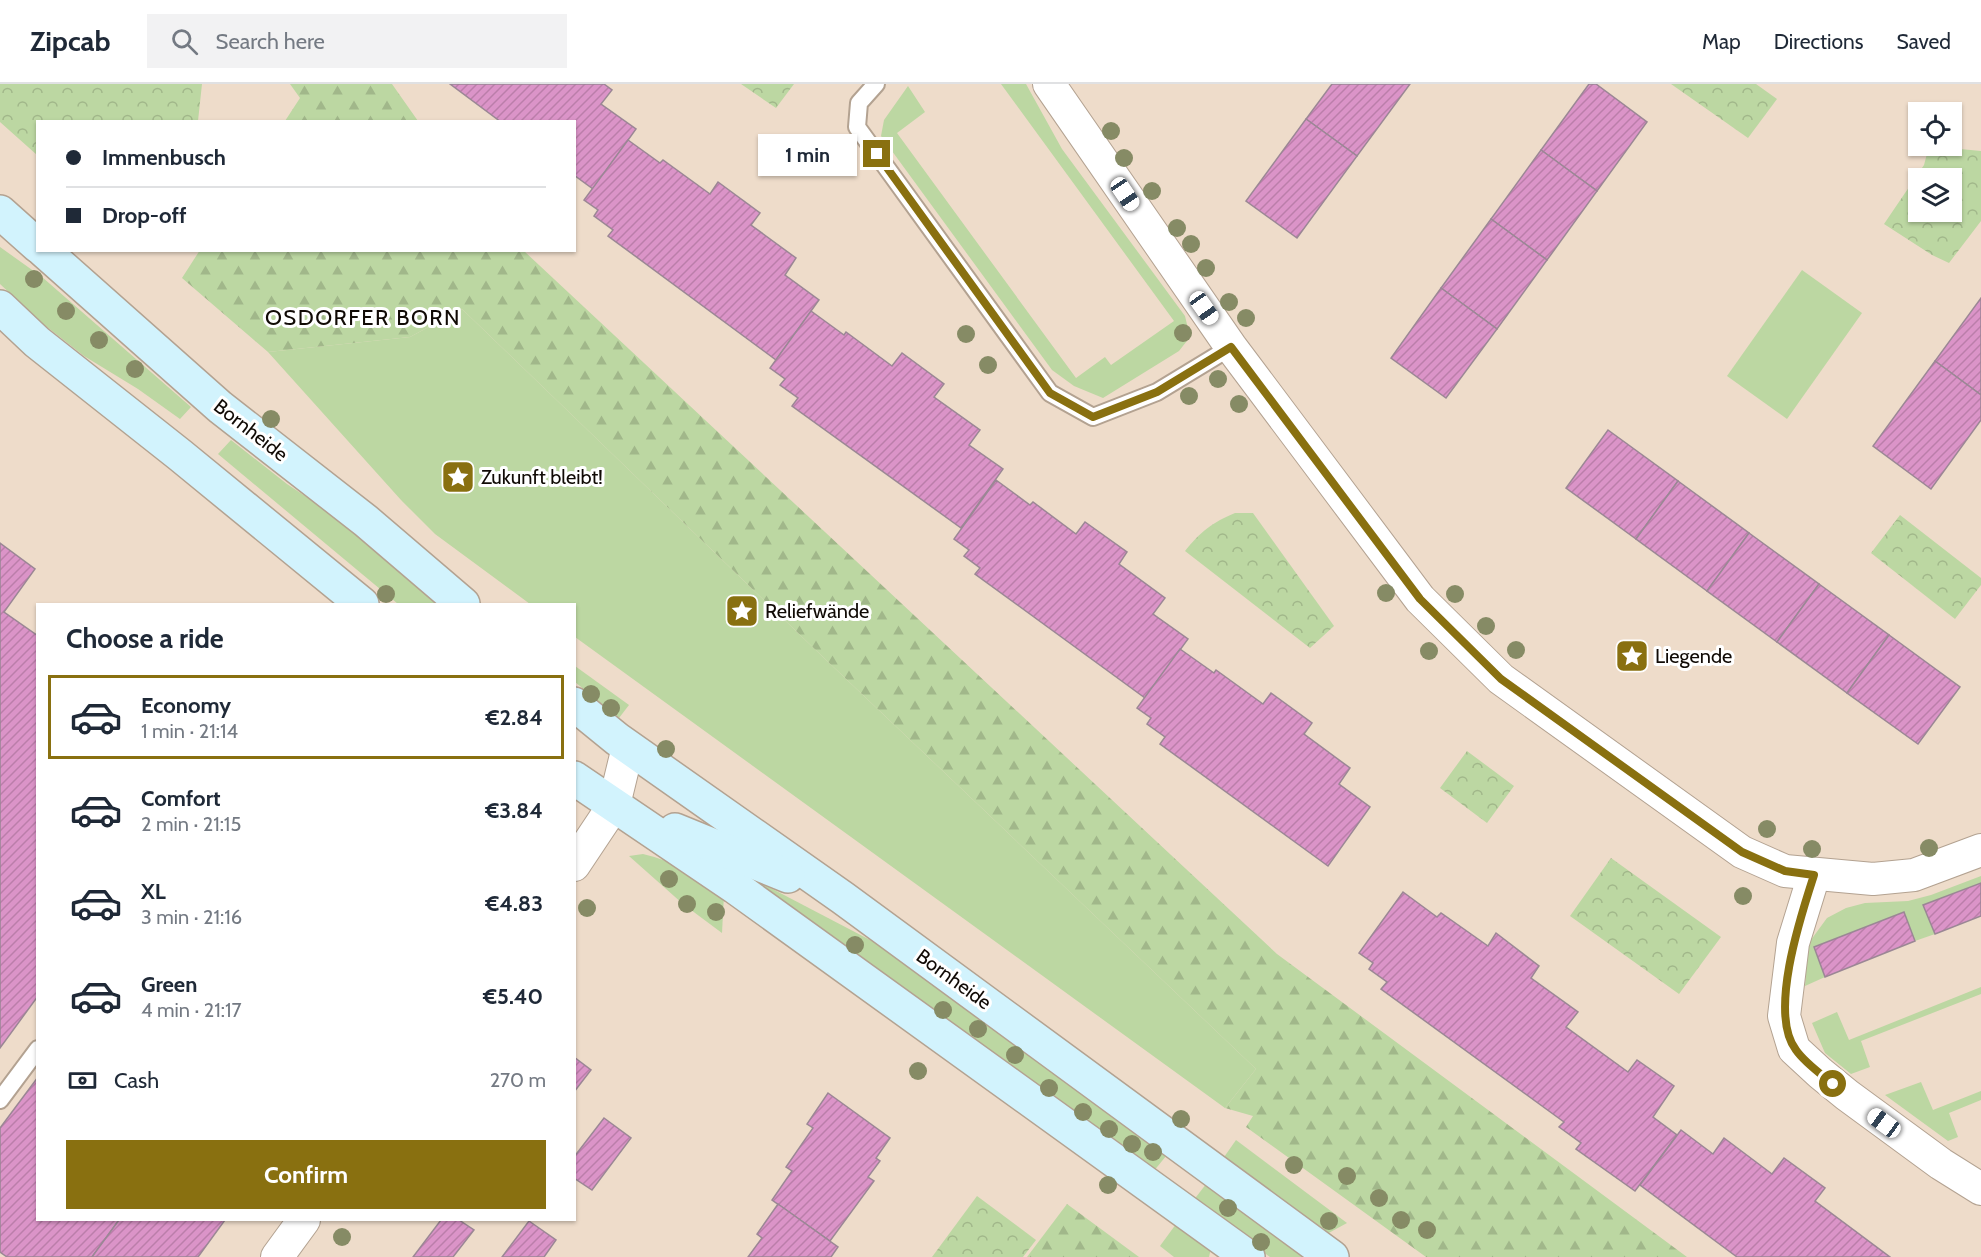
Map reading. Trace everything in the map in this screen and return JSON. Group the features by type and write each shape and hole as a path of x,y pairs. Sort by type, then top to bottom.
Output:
{"street":[{"path":"1049,84 1231,347 1420,599 1501,679 1742,852 1785,871 1873,879 1914,875 1981,850"},
{"path":"1,214 36,244"},
{"name":"Bornheide","path":"45,252 220,407 366,521 462,603"},
{"path":"0,307 37,342 361,603"},
{"name":"Bornheide","path":"576,706 628,747 843,898 1332,1257"},
{"path":"576,862 614,805 628,747"},
{"path":"576,779 735,887 1248,1257"},
{"path":"614,805 843,898"},
{"path":"1814,875 1793,943 1784,1016 1794,1048 1846,1095 1941,1164 1981,1189"},
{"path":"277,1257 303,1221"}],"lane":[{"path":"876,84 859,103 857,127 1050,393 1093,417 1157,392 1231,347"},
{"path":"0,1100 36,1052"}],"green space":[{"path":"0,84 202,84 198,120 36,120 36,154 0,122"},
{"path":"290,84 392,84 417,120 286,120 300,98"},
{"path":"741,84 794,84 776,108"},
{"path":"1001,84 1026,84 1062,149 1185,316 1190,337 1179,351 1103,398 1074,386 1052,370 881,136 884,120 908,86 925,112 897,133 1076,378 1105,357 1111,365 1174,321"},
{"path":"1671,84 1756,84 1777,99 1748,138"},
{"path":"1962,149 1981,151 1981,221 1949,263 1932,255 1884,224 1908,189 1908,222 1962,222 1962,168 1922,168 1926,156 1962,156"},
{"path":"0,247 42,277 191,407 180,419 138,389 84,356 42,323 0,284"},
{"path":"199,252 525,252 1277,954 1687,1257 1426,1257 1246,1127 1253,1116 1225,1108 1256,1069 824,658 462,309 410,337 268,352 182,278"},
{"path":"1802,270 1862,313 1787,419 1727,376"},
{"path":"462,309 824,658 1256,1069 1225,1108 576,638 576,603 529,603 435,534 401,500 268,352 410,337"},
{"path":"231,440 287,484 359,532 444,603 397,603 218,454"},
{"path":"1235,513 1253,513 1334,626 1310,648 1185,551 1207,528"},
{"path":"1900,515 1981,578 1981,585 1955,619 1871,553"},
{"path":"576,667 629,705 619,718 576,683"},
{"path":"1467,751 1514,786 1487,823 1440,788"},
{"path":"643,854 675,865 724,895 722,933 683,904 629,856"},
{"path":"1611,858 1721,937 1679,994 1570,916"},
{"path":"1981,876 1981,883 1924,905 1935,934 1915,941 1903,913 1814,947 1825,977 1805,986 1808,944 1827,918 1846,908 1865,903 1908,901 1931,895"},
{"path":"759,882 918,965 1171,1150 1153,1172 756,886"},
{"path":"1981,987 1981,994 1861,1041 1870,1067 1851,1074 1825,1053 1812,1023 1837,1012 1849,1040"},
{"path":"1921,1082 1933,1110 1981,1091 1981,1100 1949,1113 1958,1137 1948,1141 1885,1095"},
{"path":"1236,1140 1347,1223 1325,1235 1222,1160"},
{"path":"1210,1179 1316,1257 1270,1257 1193,1201"},
{"path":"977,1196 1036,1240 1023,1257 932,1257"},
{"path":"1067,1204 1139,1257 1027,1257"},
{"path":"1179,1220 1212,1244 1209,1257 1174,1257 1160,1246"}],"building":[{"path":"450,84 604,84 612,90 601,104 636,129 593,189 576,176 576,120 498,120"},
{"path":"1332,84 1410,84 1357,156 1306,119"},
{"path":"1589,84 1596,84 1647,122 1597,191 1541,150"},
{"path":"1306,119 1357,156 1297,238 1246,201"},
{"path":"628,140 660,163 663,160 710,194 718,182 760,213 751,225 796,258 785,275 819,300 776,360 608,236 613,230 594,216 598,210 584,200"},
{"path":"1541,150 1597,191 1547,260 1491,219"},
{"path":"1491,219 1547,260 1497,329 1441,288"},
{"path":"1441,288 1497,329 1446,398 1391,358"},
{"path":"1981,298 1981,395 1935,361"},
{"path":"811,311 844,335 846,332 892,366 902,353 944,384 934,397 980,430 969,445 1003,469 961,528 792,406 798,398 780,385 785,379 770,368"},
{"path":"1935,361 1981,395 1981,420 1931,489 1873,446"},
{"path":"1608,430 1678,481 1636,539 1566,488"},
{"path":"996,480 1030,505 1033,502 1076,534 1085,522 1127,552 1119,564 1165,598 1153,614 1188,639 1145,698 975,574 980,568 964,556 969,550 954,539"},
{"path":"1678,481 1749,533 1707,591 1636,539"},
{"path":"1749,533 1819,584 1777,642 1707,591"},
{"path":"0,543 35,569 4,612 36,635 36,999 0,1048"},
{"path":"1819,584 1889,635 1847,693 1777,642"},
{"path":"1889,635 1960,687 1918,744 1847,693"},
{"path":"1180,649 1214,673 1216,670 1263,704 1271,693 1312,723 1304,734 1350,768 1339,784 1370,807 1328,866 1160,744 1165,737 1147,724 1151,718 1137,708"},
{"path":"1981,883 1981,916 1935,934 1923,905"},
{"path":"1403,892 1437,917 1441,913 1488,946 1496,933 1539,966 1531,978 1578,1012 1566,1027 1628,1072 1637,1060 1674,1086 1653,1117 1677,1135 1635,1191 1576,1149 1581,1143 1559,1127 1564,1122 1381,989 1387,982 1369,969 1373,963 1359,953"},
{"path":"1904,912 1915,941 1825,977 1814,947"},
{"path":"576,1059 591,1070 576,1089"},
{"path":"36,1080 36,1221 118,1221 92,1257 7,1257 0,1252 0,1128"},
{"path":"828,1093 890,1138 876,1158 880,1161 868,1177 874,1181 830,1241 772,1200 792,1171 786,1167 813,1128 807,1124"},
{"path":"604,1118 631,1138 592,1190 576,1179 576,1154"},
{"path":"1681,1130 1713,1154 1724,1138 1772,1174 1784,1158 1825,1188 1815,1201 1890,1257 1737,1257 1640,1185"},
{"path":"778,1204 838,1247 831,1257 748,1257 762,1238 757,1234"},
{"path":"118,1221 224,1221 198,1257 92,1257"},
{"path":"440,1221 460,1221 474,1230 453,1257 413,1257"},
{"path":"529,1221 556,1240 544,1257 502,1257"}],"place":[{"name":"Zukunft bleibt!","path":"458,477"},
{"name":"Reliefwände","path":"742,611"},
{"name":"Liegende","path":"1632,656"}],"district":[{"name":"OSDORFER BORN","path":"363,317"}],"route":[{"path":"877,154 1050,393 1093,417 1157,392 1231,347 1420,599 1501,679 1742,852 1785,871 1814,875 1793,943 1784,1016 1794,1048 1833,1084"}]}
